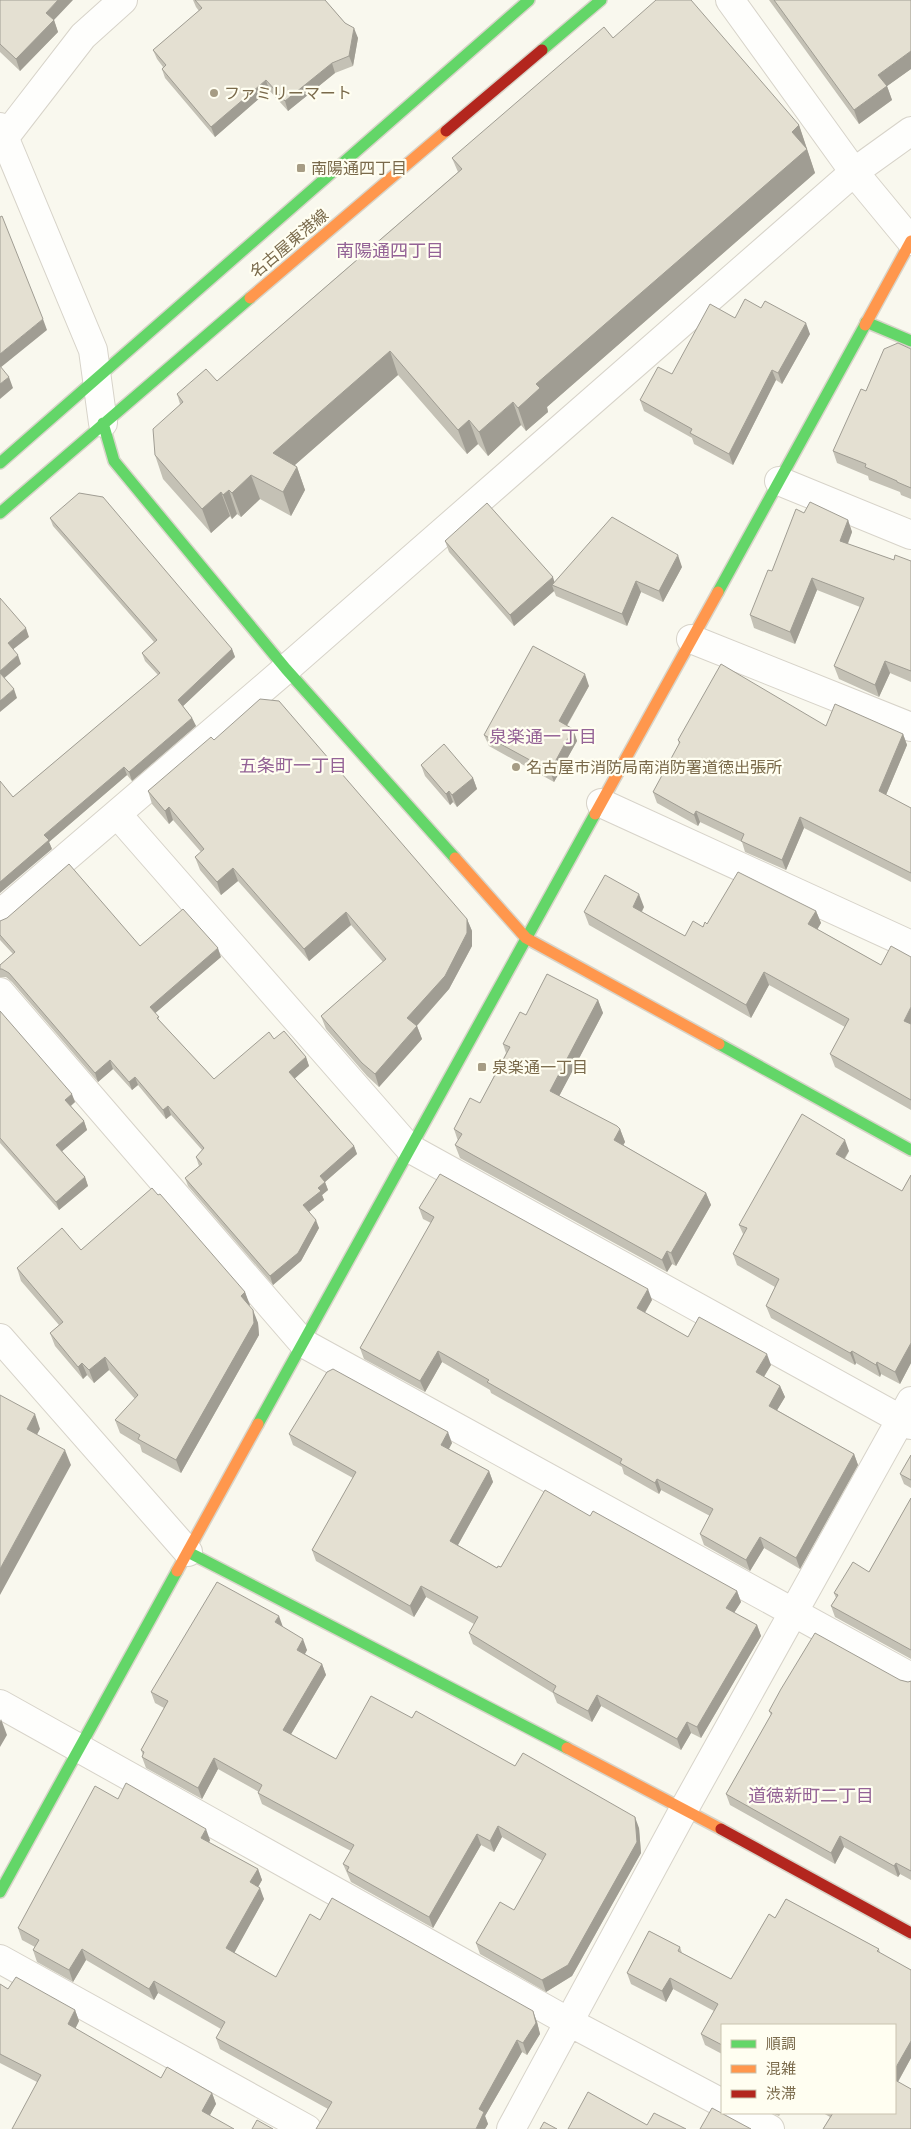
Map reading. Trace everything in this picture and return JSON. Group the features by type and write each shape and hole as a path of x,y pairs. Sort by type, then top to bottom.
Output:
{"street":[{"path":"123,0 83,36 3,132 93,350 103,422 114,461 286,669 526,938 911,1150"},
{"name":"名古屋東港線","path":"0,462 97,380 528,0"},
{"name":"名古屋東港線","path":"0,513 103,422 601,0"},
{"path":"0,1892 911,241 854,172 730,0"},
{"path":"0,914 286,669 854,172 911,131"},
{"path":"866,322 911,340"},
{"path":"779,481 911,535"},
{"path":"691,639 911,727"},
{"path":"601,803 911,945"},
{"path":"117,814 409,1148 908,1415 793,1613 684,1809 511,2129"},
{"path":"0,992 303,1343 911,1677"},
{"path":"0,1338 188,1552 684,1809 911,1933"},
{"path":"0,1704 569,2022 721,2103"},
{"path":"0,1959 307,2129"},
{"path":"742,2114 770,2129"}],"building":[{"path":"0,0 58,0 46,13 54,20 16,59 0,44"},
{"path":"195,0 325,0 345,23 354,28 349,56 332,63 285,101 266,80 211,127 162,69 166,65 153,50 202,8"},
{"path":"656,0 691,0 799,125 792,132 807,149 536,384 540,388 518,408 513,402 479,432 469,420 458,430 390,351 273,453 297,467 283,492 251,475 232,493 229,490 223,495 221,492 202,509 155,455 153,429 183,402 177,394 206,369 217,381 462,169 452,158 604,27 613,38"},
{"path":"774,0 911,0 911,51 878,75 887,86 854,110"},
{"path":"2,216 43,319 0,354 0,217"},
{"path":"745,299 761,308 765,301 806,323 778,373 772,370 729,454 690,433 692,429 640,400 658,367 672,374 710,304 735,318"},
{"path":"898,343 911,349 911,488 865,467 866,464 833,451 861,389 866,391 884,349"},
{"path":"0,366 9,377 0,384"},
{"path":"79,493 103,497 232,649 178,700 192,718 129,772 124,767 44,835 49,840 0,882 0,781 13,797 160,673 142,653 157,640 50,518"},
{"path":"810,502 848,520 840,541 894,560 895,555 911,561 911,671 885,661 875,685 834,666 864,598 812,578 790,632 750,615 768,570 772,571 796,509 804,513"},
{"path":"487,503 553,577 510,615 445,541"},
{"path":"612,517 678,555 659,591 636,581 622,614 552,585"},
{"path":"0,598 26,628 8,643 18,655 0,671"},
{"path":"533,646 585,674 559,721 573,729 550,771 484,735"},
{"path":"721,664 826,726 835,704 903,734 879,791 911,808 911,873 800,817 782,860 741,841 744,834 696,811 694,815 653,792 680,742 678,740"},
{"path":"0,673 14,689 0,701"},
{"path":"260,699 279,701 467,919 467,933 445,976 407,1018 417,1026 375,1074 362,1063 321,1016 386,959 346,912 304,949 233,868 217,882 195,857 204,849 169,807 165,811 148,791 211,737 214,740"},
{"path":"444,744 473,778 452,795 449,791 446,794 421,765"},
{"path":"69,864 140,946 183,909 218,948 150,1007 159,1017 157,1018 214,1079 269,1032 274,1039 284,1031 306,1057 289,1072 354,1146 320,1176 325,1182 318,1188 321,1191 303,1205 316,1220 298,1253 270,1276 185,1178 202,1164 196,1157 204,1148 168,1106 163,1110 135,1077 129,1082 110,1060 95,1073 9,973 0,969 0,965 15,952 0,935 0,921 7,918"},
{"path":"738,872 816,911 808,924 881,965 891,946 911,957 911,1007 904,1021 911,1024 911,1100 830,1054 849,1019 764,972 746,1005 584,912 605,875 639,894 633,907 685,936 693,921 703,927 705,922 707,924"},
{"path":"547,974 598,1000 550,1091 617,1126 620,1129 614,1140 706,1193 671,1253 667,1251 662,1260 455,1145 462,1134 454,1129 470,1098 480,1103 510,1047 503,1044 520,1012 526,1015"},
{"path":"0,1011 72,1094 65,1100 84,1121 56,1145 85,1177 56,1202 0,1138"},
{"path":"802,1114 845,1140 836,1154 902,1191 911,1175 911,1343 895,1372 877,1362 876,1365 852,1351 850,1353 766,1306 779,1279 733,1254 747,1228 739,1225"},
{"path":"440,1174 648,1289 637,1308 688,1337 699,1317 767,1354 756,1372 780,1386 769,1406 854,1454 796,1558 760,1537 746,1560 700,1534 713,1509 657,1479 655,1483 620,1463 622,1459 487,1382 489,1380 438,1351 420,1381 360,1348 434,1217 419,1208"},
{"path":"152,1188 158,1195 160,1194 245,1292 241,1296 253,1310 254,1323 176,1460 138,1439 140,1435 115,1420 138,1395 105,1357 89,1370 82,1363 78,1367 50,1333 63,1322 17,1268 62,1228 81,1250"},
{"path":"333,1369 448,1432 441,1445 489,1471 450,1541 497,1568 498,1566 501,1567 545,1490 590,1516 593,1511 737,1591 726,1608 757,1625 697,1727 687,1722 677,1739 597,1695 588,1711 553,1692 556,1686 469,1633 478,1617 421,1586 410,1606 312,1550 356,1472 289,1434 327,1372"},
{"path":"0,1395 35,1414 27,1429 65,1450 0,1569"},
{"path":"911,1455 911,1480 900,1474"},
{"path":"911,1498 911,1650 831,1606 838,1595 834,1593 853,1562 869,1572"},
{"path":"217,1582 279,1616 275,1622 303,1639 297,1650 322,1664 283,1730 336,1759 371,1696 412,1718 416,1711 515,1766 523,1753 635,1817 637,1842 568,1965 542,1980 476,1943 500,1902 514,1910 546,1854 498,1826 490,1841 477,1834 429,1917 347,1871 349,1867 343,1864 354,1845 258,1793 262,1785 214,1758 198,1788 142,1757 144,1752 141,1750 168,1701 151,1692"},
{"path":"815,1633 900,1680 911,1681 911,1871 896,1863 894,1866 840,1836 831,1853 726,1794 772,1713 769,1711 781,1689"},
{"path":"126,1783 206,1829 201,1838 258,1869 250,1882 260,1888 226,1948 276,1977 310,1914 320,1920 332,1898 533,2011 536,2023 523,2043 517,2040 479,2109 484,2112 476,2129 316,2129 332,2102 216,2038 225,2022 154,1981 149,1989 82,1949 69,1970 33,1950 39,1940 18,1928 95,1786 118,1799"},
{"path":"786,1899 879,1949 877,1951 911,1970 911,2041 896,2067 896,2024 721,2024 721,2044 701,2034 718,2004 670,1978 662,1991 627,1973 649,1931 680,1947 678,1951 731,1979 769,1914 775,1918"},
{"path":"16,1977 75,2010 68,2024 161,2078 167,2067 212,2093 202,2111 234,2129 12,2129 41,2075 0,2054 0,1984 8,1989"},
{"path":"896,2081 911,2089 911,2129 823,2129 832,2114 896,2114"},
{"path":"588,2092 647,2125 654,2113 686,2129 568,2129"},
{"path":"712,2108 751,2129 700,2129"},
{"path":"257,2120 273,2129 252,2129"},
{"path":"544,2122 557,2129 540,2129"}],"traffic: fast":[{"path":"0,463 529,0"},
{"path":"542,50 601,0"},
{"path":"0,513 250,298"},
{"path":"866,322 911,341"},
{"path":"718,592 865,325"},
{"path":"103,423 114,461 286,669 455,858"},
{"path":"258,1424 595,814"},
{"path":"719,1044 911,1150"},
{"path":"188,1552 567,1748"},
{"path":"0,1892 177,1571"}],"traffic: slow":[{"path":"250,298 446,131"},
{"path":"865,325 911,241"},
{"path":"595,814 718,592"},
{"path":"455,858 526,938 719,1044"},
{"path":"177,1571 258,1424"},
{"path":"567,1748 721,1829"}],"traffic: jam":[{"path":"446,131 542,50"},
{"path":"721,1829 911,1933"}],"place":[{"name":"ファミリーマート","path":"214,93"},
{"name":"南陽通四丁目","path":"301,168"},
{"name":"名古屋市消防局南消防署道徳出張所","path":"516,767"},
{"name":"泉楽通一丁目","path":"482,1067"}],"district":[{"name":"南陽通四丁目","path":"390,251"},
{"name":"泉楽通一丁目","path":"543,737"},
{"name":"五条町一丁目","path":"293,766"},
{"name":"道徳新町二丁目","path":"811,1796"}]}
